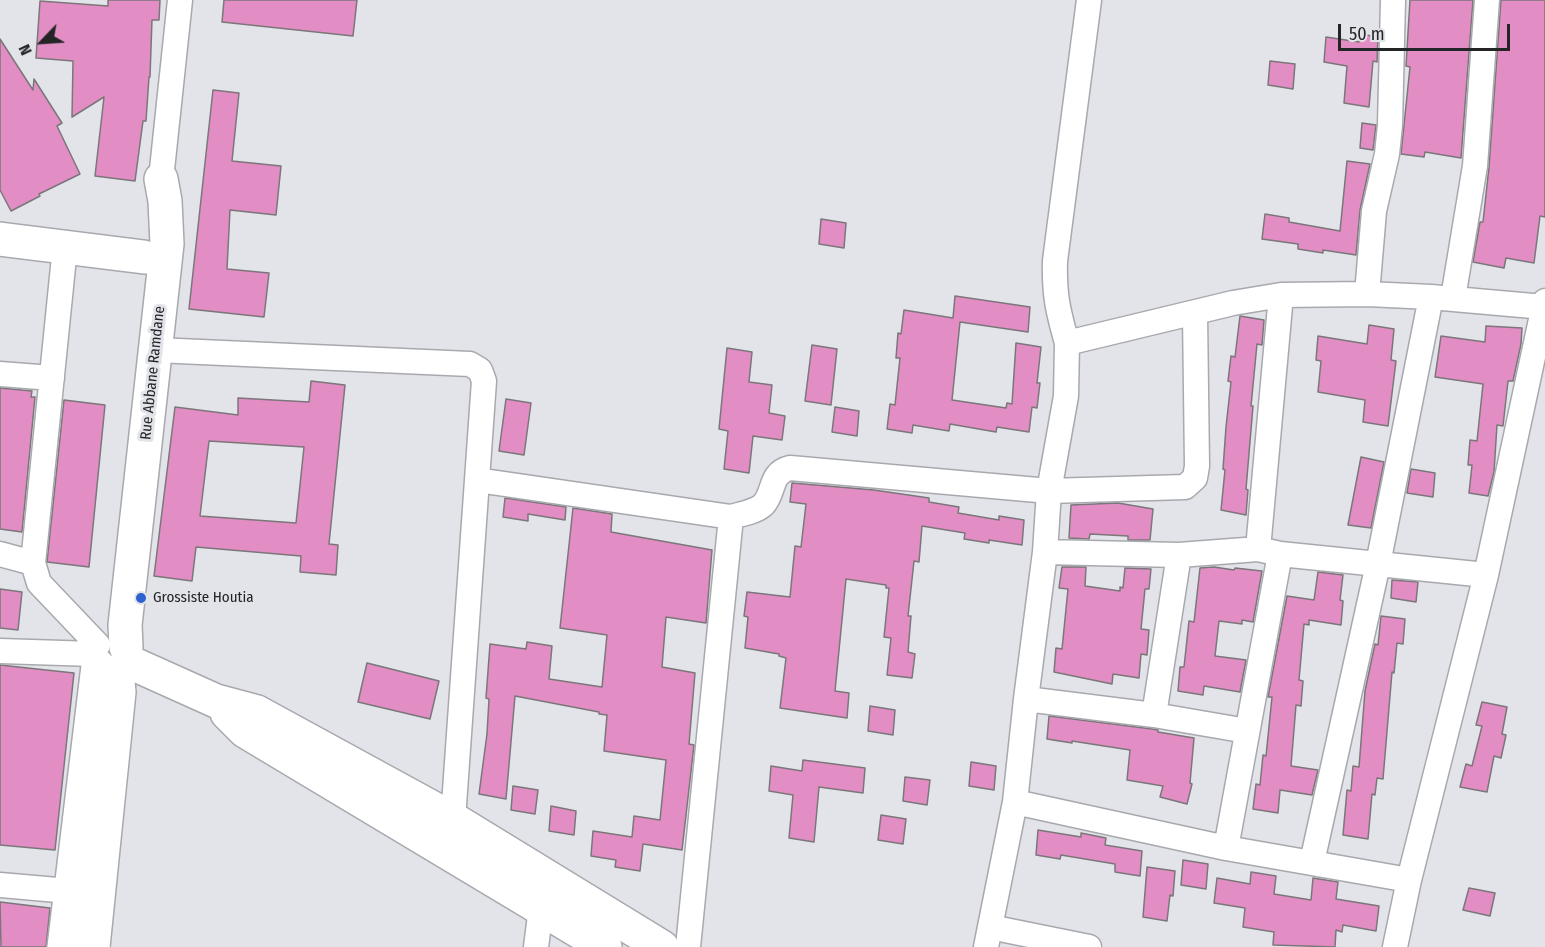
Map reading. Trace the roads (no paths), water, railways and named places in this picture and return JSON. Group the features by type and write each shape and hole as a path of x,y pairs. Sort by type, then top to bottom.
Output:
{"street":[{"path":"161,179 180,0"},
{"path":"1089,0 1055,261 1054,291 1067,344 1066,396 1049,491 1045,552 1015,802 988,937 1089,947"},
{"path":"1367,294 1374,211 1387,154 1390,125 1390,46 1393,0"},
{"path":"1312,862 1378,564 1476,157 1487,0"},
{"name":"Rue Abbane Ramdane","path":"134,454 144,258 151,213 161,179"},
{"name":"Rue Abbane Ramdane","path":"109,655 107,628 134,454 156,350 167,244 165,201 161,179"},
{"path":"0,239 144,258"},
{"path":"65,248 33,563 39,583 109,655 119,692 93,947"},
{"path":"1067,344 1233,303 1281,295 1367,294 1544,304 1486,575 1409,880 1395,947"},
{"path":"1226,848 1247,731 1269,551 1281,295"},
{"path":"477,480 731,517 762,506 767,500 776,476 790,468 1049,491 1176,489 1190,484 1195,478 1197,466 1195,314"},
{"path":"156,350 470,364 480,370 484,381 453,819"},
{"path":"0,374 52,378"},
{"path":"688,947 731,517"},
{"path":"1045,552 1179,555 1269,551 1486,575"},
{"path":"0,554 33,563"},
{"path":"1154,715 1179,555"},
{"path":"0,651 109,655 216,701 257,712 453,819 662,947"},
{"path":"64,947 69,891 109,655"},
{"path":"1026,699 1154,715 1247,731"},
{"path":"216,701 245,731 605,947"},
{"path":"1015,802 1226,848 1409,880"},
{"path":"0,885 69,891"},
{"path":"536,947 541,908"}],"place":[{"name":"Grossiste Houtia","path":"141,598"}]}
